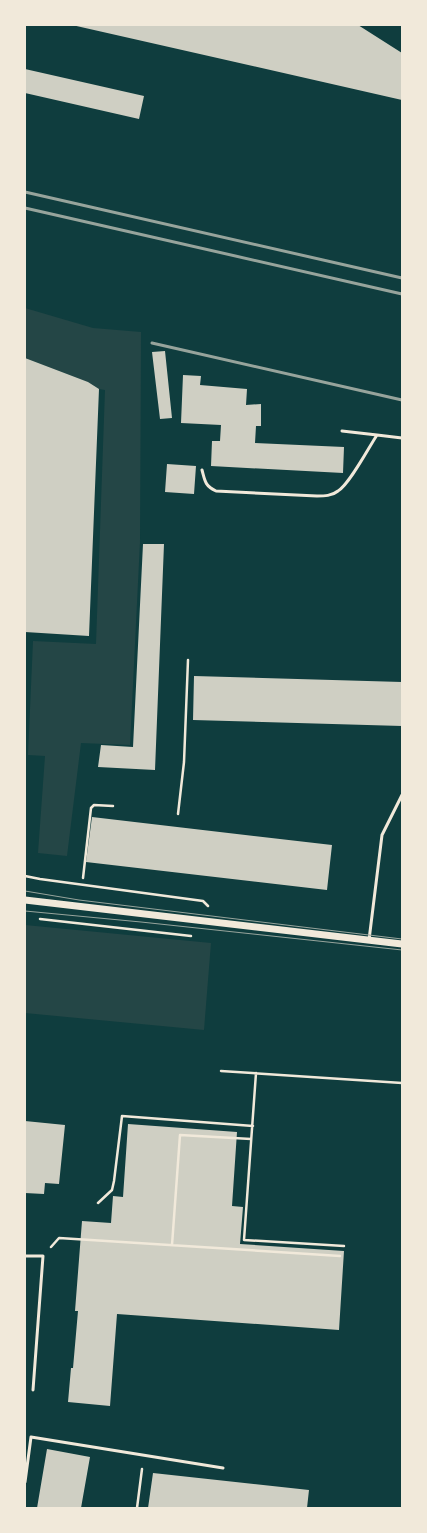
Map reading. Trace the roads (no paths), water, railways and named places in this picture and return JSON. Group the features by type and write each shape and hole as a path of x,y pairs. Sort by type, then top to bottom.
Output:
{"street":[{"path":"25,900 402,944"}],"lane":[{"path":"342,431 402,438"},
{"path":"202,470 205,484 216,491 317,496 328,495 338,491 346,484 377,435"},
{"path":"369,940 382,835 402,795"},
{"path":"25,1256 43,1256 33,1390"},
{"path":"25,1482 31,1438 223,1468"}],"tram line":[{"path":"25,891 79,900 402,939"},
{"path":"25,911 402,950"}],"railway":[{"path":"25,192 402,278"},
{"path":"25,208 402,294"},
{"path":"152,343 402,400"}]}
